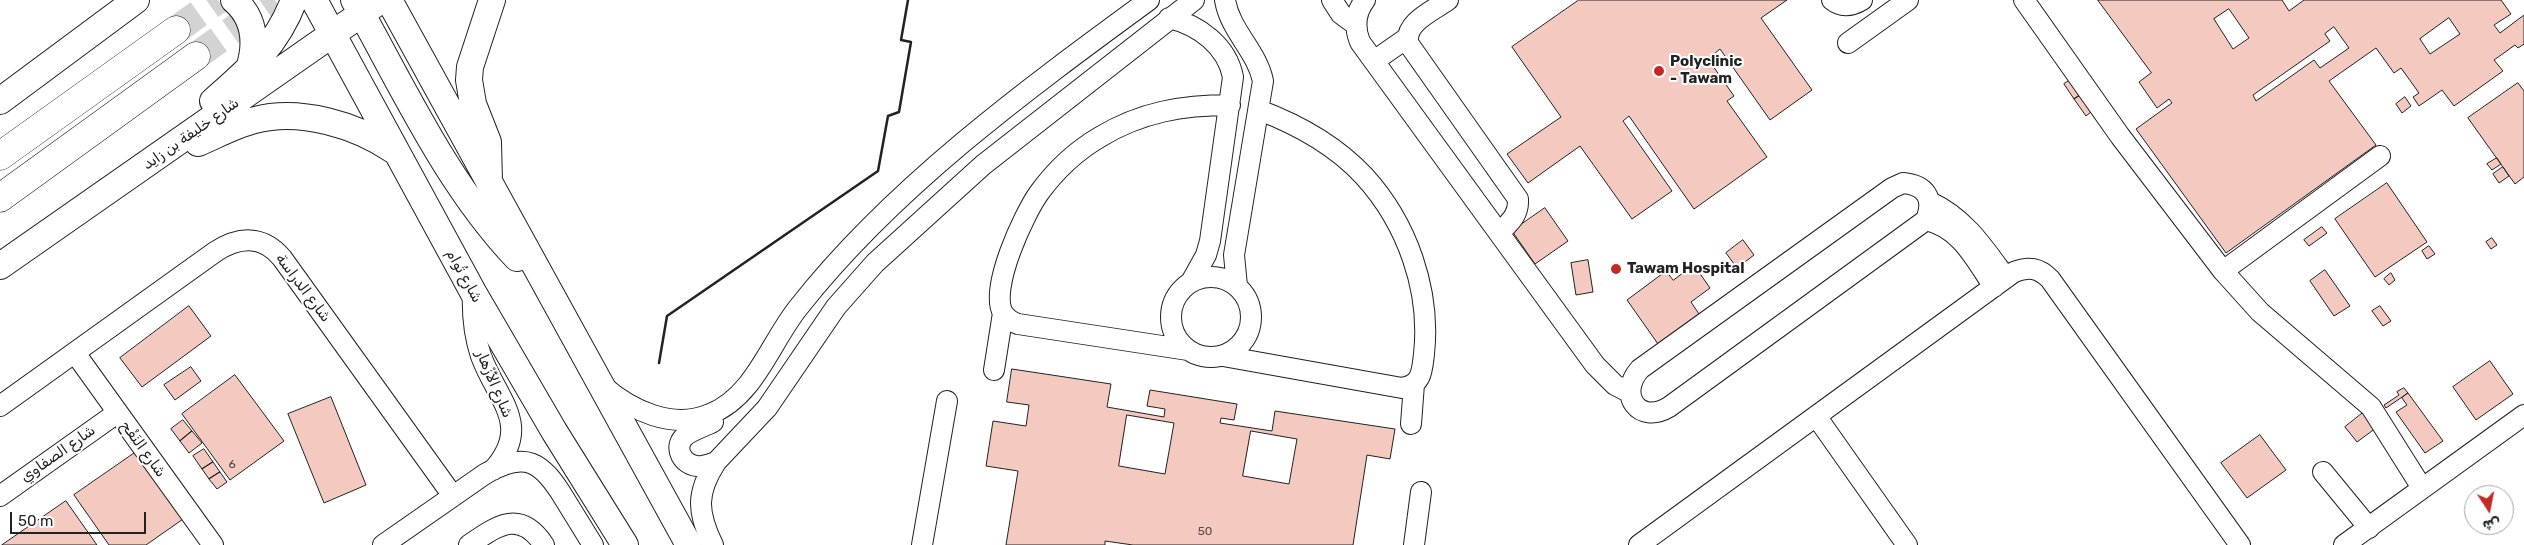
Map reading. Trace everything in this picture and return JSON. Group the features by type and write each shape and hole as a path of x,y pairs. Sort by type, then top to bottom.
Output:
{"highway":[{"path":"0,156 176,30"},
{"path":"0,198 196,56"}],"main road":[{"path":"77,44 112,0"},
{"path":"0,101 136,0"},
{"path":"234,0 245,13 253,35 253,58 249,69"},
{"path":"162,154 190,122 249,69 284,27 294,0"},
{"name":"شارع تُوام","path":"314,0 473,292 554,431 625,545"},
{"path":"333,35 334,0"},
{"path":"389,0 489,185 689,545"},
{"path":"489,185 490,157 488,142 473,104 469,80 470,67 492,0"},
{"path":"366,5 462,191 499,238 542,281"},
{"name":"شارع خليفة بن زايد","path":"0,266 333,35 366,5"},
{"path":"162,154 197,144 243,123 282,116 345,126 378,140 394,150"}],"street":[{"path":"716,462 703,466 691,465 682,457 680,452 681,442 689,434 731,410 739,401 744,389 803,302 828,272 899,202 974,133 1149,0"},
{"path":"713,545 703,522 700,494 708,475 716,462 767,408 836,307 875,263 983,165 1194,0"},
{"path":"1225,0 1230,18 1260,69 1263,81 1234,255 1237,286"},
{"path":"1332,0 1341,14 1356,25"},
{"path":"1365,0 1359,9 1356,25 1360,42 1595,365 1615,385 1629,392"},
{"path":"1374,61 1408,38 1413,24 1448,0"},
{"path":"1832,0 1849,6 1862,0"},
{"path":"1848,43 1908,0"},
{"path":"2024,0 2120,136 2223,271 2270,321 2371,407 2422,488"},
{"path":"1169,18 1193,26 1204,33 1226,58 1233,77 1210,240 1206,255 1191,282 1181,291 1174,302 1171,316 1172,329 1178,341 1188,350"},
{"path":"1408,38 1411,48 1518,200 1519,208 1516,215 1500,232"},
{"path":"994,370 1003,313 1001,295 1005,268 1024,217 1056,172 1076,154 1123,124 1148,114 1175,108 1230,105"},
{"path":"1003,313 1010,320 1018,324 1188,350 1205,357 1223,356 1402,388 1414,384 1422,375 1424,316 1418,277 1399,227 1378,194 1342,155 1316,136 1289,122 1259,110"},
{"path":"2223,271 2380,156"},
{"path":"1928,211 1925,191 1915,184 1903,183 1892,188 1640,369 1631,379 1629,392 1632,402 1640,410 1650,413 1660,412 1928,211 1957,217 1968,228 2000,282"},
{"name":"شارع الدراسة","path":"0,406 229,243 246,239 262,242 270,246 282,258 453,496"},
{"path":"1639,545 2014,272 2032,268 2042,271 2050,279 2240,545"},
{"path":"1191,282 1202,278 1215,277 1237,286 1246,297 1251,311 1251,325 1246,338 1236,349 1223,356"},
{"name":"شارع الأَزْهار","path":"473,292 473,316 477,343 486,368 507,407 512,426 505,454 493,470"},
{"name":"شارع النَفْح","path":"75,353 213,545"},
{"path":"597,381 611,393 636,408 653,416 675,420 696,419 711,414 724,408 744,389"},
{"path":"1410,424 1414,384"},
{"path":"922,545 947,401"},
{"name":"شارع الصفاوي","path":"0,496 117,412"},
{"path":"1816,416 1907,545"},
{"path":"2344,545 2524,416"},
{"name":"شارع الأَزْهار","path":"383,545 493,470 522,462 530,462 546,470 593,545"},
{"path":"2323,472 2369,528"},
{"path":"1414,545 1421,492"},
{"path":"469,545 498,526 513,523 527,526 544,545"}],"building":[{"path":"1579,0 1787,0 1761,18 1812,90 1770,120 1720,49 1708,59 1734,96 1727,101 1767,157 1694,209 1629,116 1623,121 1672,191 1632,219 1580,146 1528,183 1507,154 1561,117 1512,47"},
{"path":"2098,0 2282,0 2289,11 2304,0 2501,0 2511,14 2494,25 2500,33 2524,15 2524,44 2518,48 2515,45 2494,60 2503,71 2454,106 2442,90 2419,106 2413,97 2419,93 2401,68 2394,73 2376,48 2329,81 2376,145 2226,253 2136,129 2172,103 2169,99 2157,108 2139,82 2151,73","holes":["2229,9 2249,38 2233,49 2214,19","2449,18 2460,34 2430,54 2420,39","2334,27 2349,48 2320,68 2314,60 2256,101 2253,95 2330,41 2325,34"]},
{"path":"2075,77 2085,92 2074,99 2064,84"},
{"path":"2518,83 2524,91 2524,177 2515,184 2468,118"},
{"path":"2085,92 2096,108 2086,116 2074,99"},
{"path":"2405,97 2411,106 2402,113 2396,104"},
{"path":"2497,158 2501,164 2492,170 2487,164"},
{"path":"2503,167 2509,176 2499,183 2493,174"},
{"path":"2387,183 2427,242 2375,277 2335,219"},
{"path":"1545,208 1568,241 1535,264 1512,231"},
{"path":"2322,227 2327,233 2309,246 2304,240"},
{"path":"2492,238 2497,245 2491,249 2486,242"},
{"path":"1743,240 1754,255 1737,268 1726,253"},
{"path":"2429,246 2435,254 2427,259 2422,251"},
{"path":"1588,260 1593,292 1576,295 1571,263"},
{"path":"1694,265 1710,288 1691,302 1699,314 1658,344 1627,300 1666,271 1673,280"},
{"path":"2325,270 2350,306 2334,316 2310,281"},
{"path":"2391,273 2395,280 2389,285 2384,279"},
{"path":"189,306 211,336 142,387 120,358"},
{"path":"2380,306 2391,321 2383,326 2372,311"},
{"path":"2490,361 2513,394 2476,420 2453,387"},
{"path":"191,367 201,381 175,400 164,385"},
{"path":"1012,369 1111,384 1107,407 1164,417 1165,409 1147,406 1150,390 1237,404 1234,420 1221,418 1220,423 1272,431 1275,411 1395,429 1390,459 1367,455 1353,545 1133,545 1105,541 1105,545 1006,545 1018,471 986,466 993,421 1026,426 1029,405 1007,402","holes":["1127,415 1174,423 1165,474 1119,466","1251,431 1297,439 1289,484 1243,476"]},
{"path":"235,375 284,441 230,480 182,414"},
{"path":"2404,388 2408,393 2386,408 2384,405 2399,395 2397,392"},
{"path":"2408,393 2443,441 2425,453 2396,412 2407,405 2402,398"},
{"path":"331,397 366,485 324,503 288,414"},
{"path":"2364,412 2376,428 2357,442 2345,427"},
{"path":"183,420 192,431 180,441 171,429"},
{"path":"192,431 202,443 189,453 180,441"},
{"path":"2260,435 2286,470 2247,498 2221,463"},
{"path":"204,449 213,462 202,469 193,456"},
{"path":"139,450 186,517 146,545 109,545 74,495"},
{"path":"213,462 220,472 209,479 202,469"},
{"path":"220,472 227,482 217,489 209,479"},
{"path":"66,501 97,545 2,545"}],"tunnel":[{"path":"176,30 218,0"},
{"path":"196,56 275,0"}],"wall":[{"path":"659,363 667,316 878,171 888,116 899,112 911,42 901,40 908,0"}],"place":[{"name":"Polyclinic - Tawam","path":"1659,71"},
{"name":"Tawam Hospital","path":"1616,269"}]}
